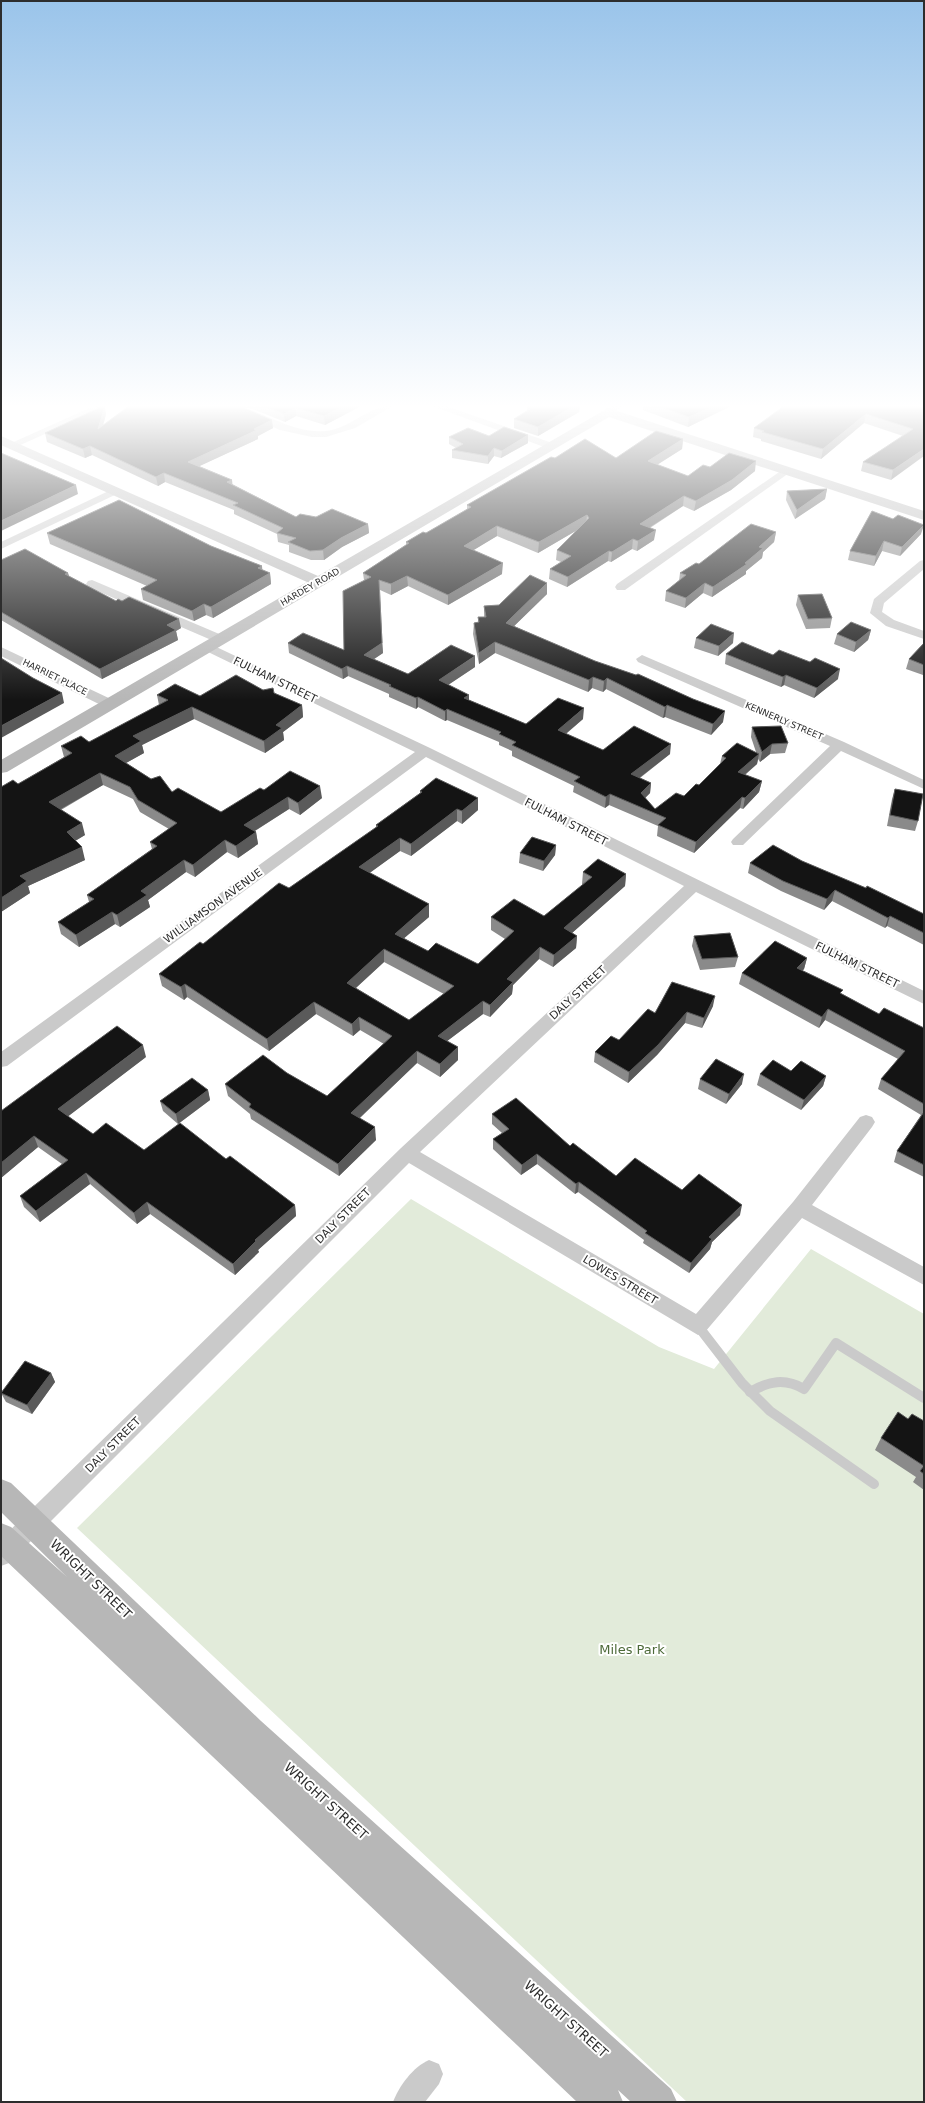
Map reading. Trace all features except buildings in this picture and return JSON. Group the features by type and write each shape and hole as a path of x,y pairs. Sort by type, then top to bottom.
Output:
{"street":[{"path":"1,546 88,504"},
{"path":"144,504 319,582"},
{"name":"HARDEY ROAD","path":"1,768 452,504"},
{"path":"621,587 738,504"},
{"path":"887,504 924,516"},
{"path":"924,562 878,602 876,613 890,623 924,635"},
{"name":"FULHAM STREET","path":"92,584 214,643 424,752 693,886 924,998"},
{"name":"HARRIET PLACE","path":"1,650 110,704"},
{"name":"KENNERLY STREET","path":"642,659 839,745 924,785"},
{"path":"738,842 839,745"},
{"name":"WILLIAMSON AVENUE","path":"1,1061 424,752"},
{"name":"DALY STREET","path":"4,1546 34,1523 407,1153 693,886"},
{"path":"698,1326 800,1206 866,1122"},
{"name":"LOWES STREET","path":"407,1153 698,1326"},
{"path":"800,1206 924,1277"},
{"name":"WRIGHT STREET","path":"1,1493 34,1523 250,1732 658,2102"},
{"path":"4,1546 79,1607 604,2102"},
{"path":"407,2102 429,2074"}],"lane":[{"path":"698,1326 750,1392 770,1411 874,1484"},
{"path":"750,1392 764,1384 792,1382 804,1389 836,1343 924,1398"}],"green space":[{"name":"Miles Park","path":"411,1199 659,1347 714,1369 811,1249 924,1314 924,2102 687,2102 77,1528"}]}
